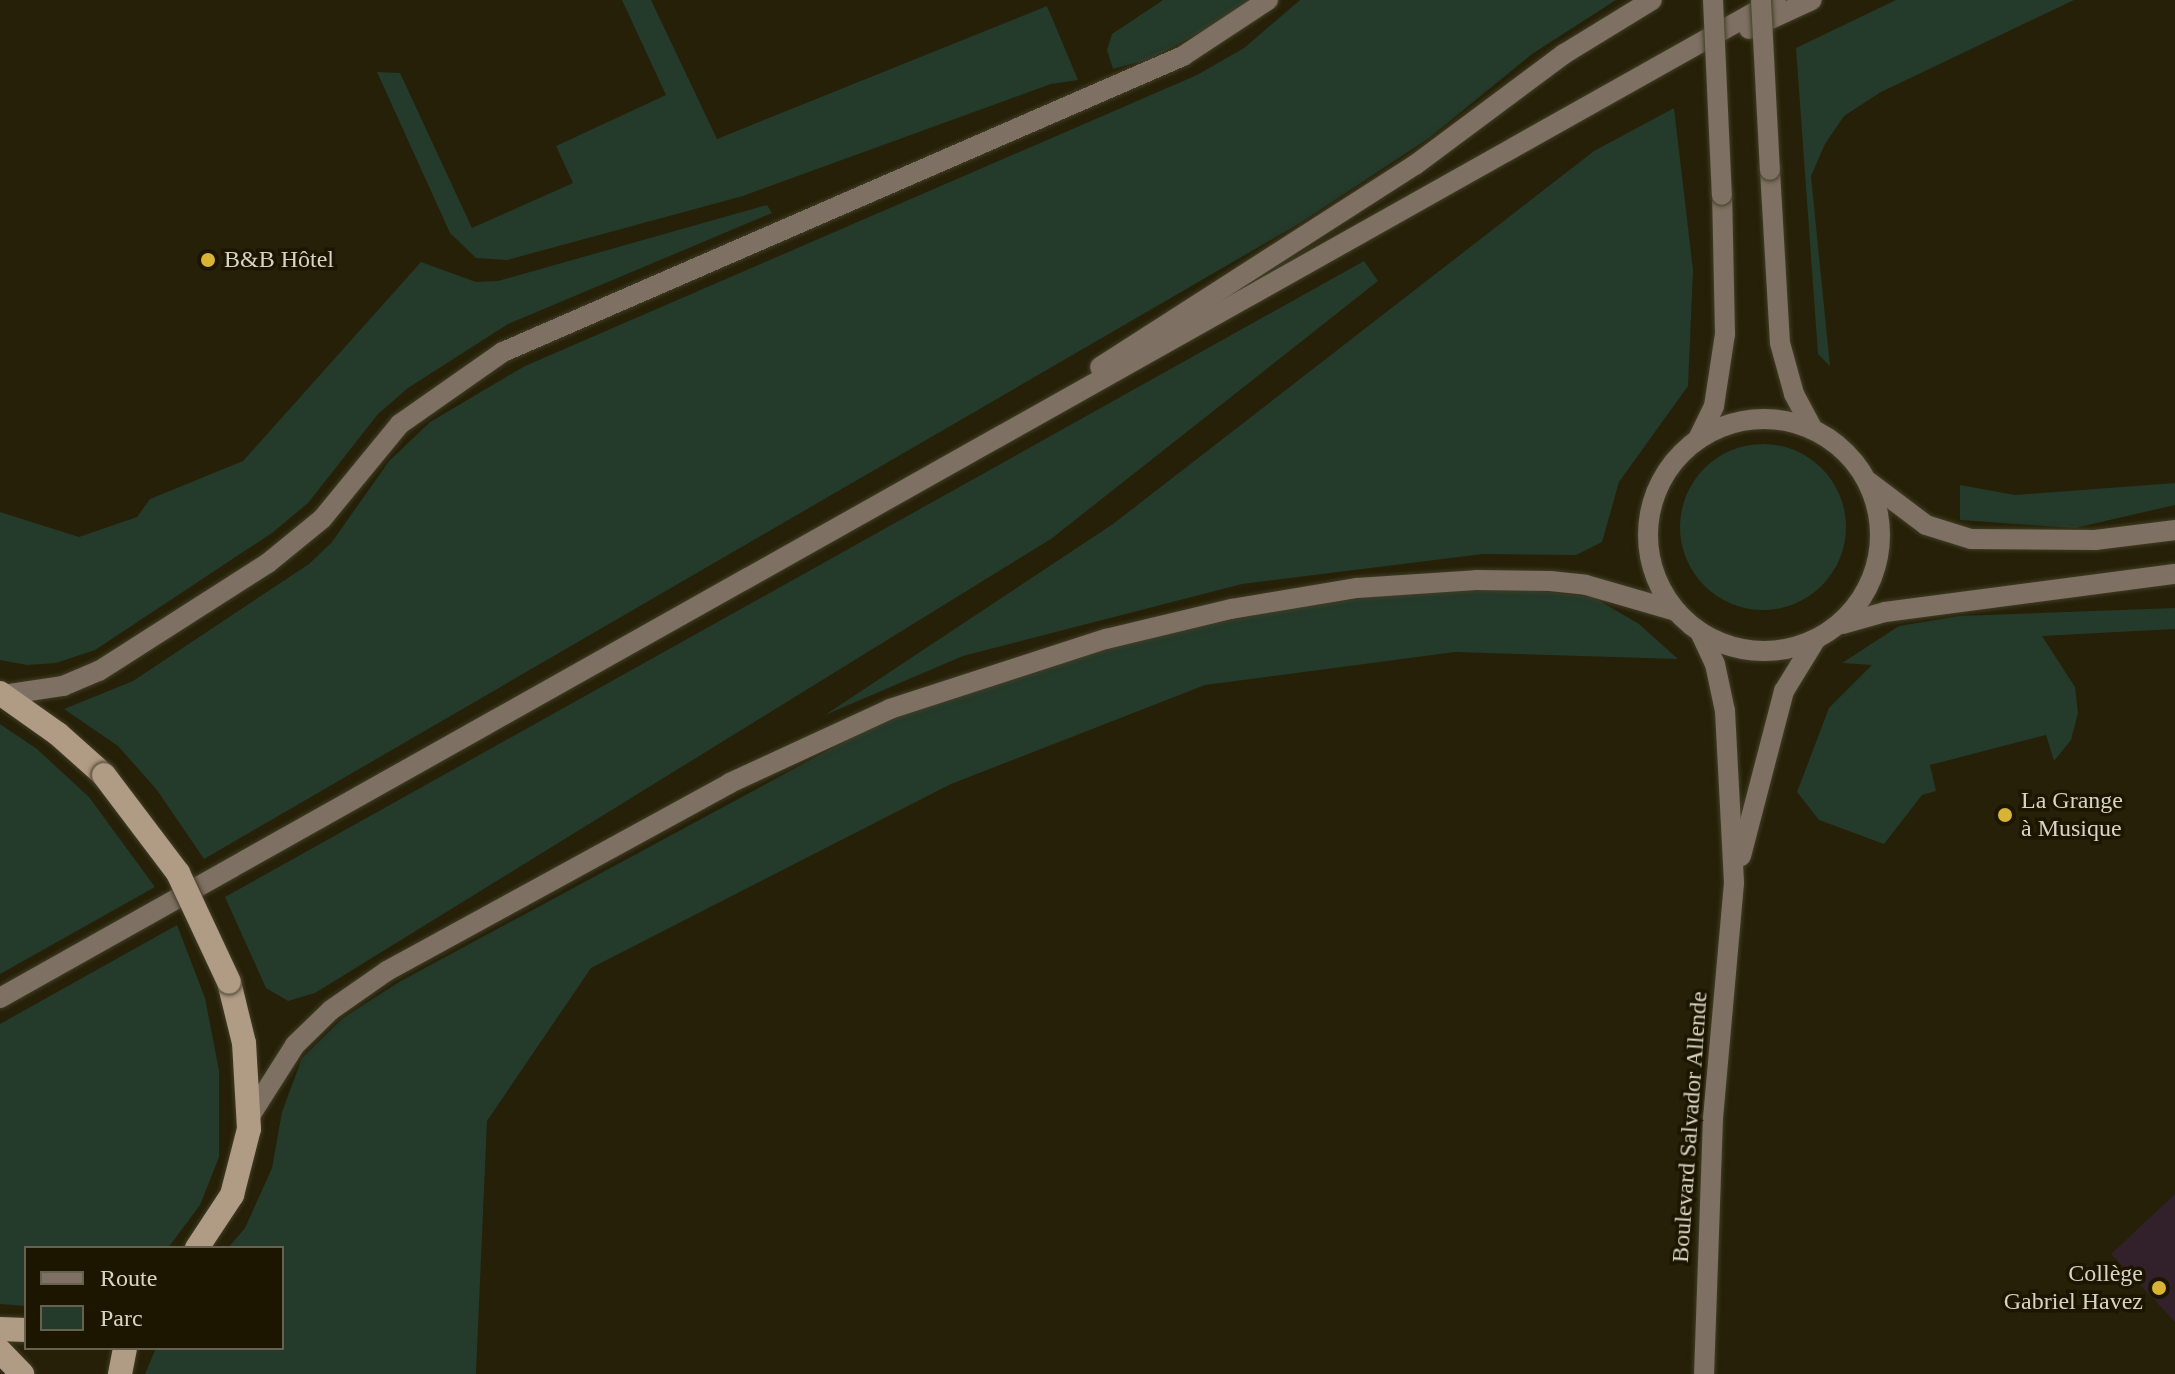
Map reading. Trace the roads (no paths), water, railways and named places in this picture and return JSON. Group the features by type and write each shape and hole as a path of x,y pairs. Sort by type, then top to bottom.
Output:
{"highway":[{"path":"2,694 58,734 104,775 178,873 229,982 244,1043 250,1116 241,1174 222,1217 199,1246"},
{"path":"0,1329 24,1330"},
{"path":"120,1374 125,1350"},
{"path":"0,1351 22,1374"}],"main road":[{"path":"2,694 63,686 99,671 268,563 322,519 400,424 503,352 1183,56 1268,0"},
{"path":"997,437 1212,291 1415,165 1564,54 1652,0"},
{"path":"1713,0 1725,334 1714,406 1698,439 1663,477 1648,526 1655,577 1676,611 1700,632 1750,650 1791,648 1816,639 1835,626 1862,597 1878,560 1879,519 1867,481"},
{"path":"1761,0 1780,343 1794,394 1813,429"},
{"path":"0,998 1776,0"},
{"path":"1583,108 1812,0"},
{"path":"1698,439 1722,426 1761,418 1813,429 1844,450 1867,481 1926,525 1971,539 2095,540 2175,530"},
{"path":"1835,626 1885,612 2175,574"},
{"path":"250,1116 279,1066 313,1026 387,971 764,766 931,694 1133,632 1357,588 1476,580 1550,581 1599,588 1676,611"},
{"name":"Boulevard Salvador Allende","path":"1700,632 1718,673 1725,711 1734,883 1713,1118 1704,1374"},
{"name":"Boulevard Salvador Allende","path":"1734,883 1784,691 1816,639"}],"place":[{"name":"B&B Hôtel","path":"208,260"},
{"name":"La Grange à Musique","path":"2005,815"},
{"name":"Collège Gabriel Havez","path":"2159,1288"}]}
